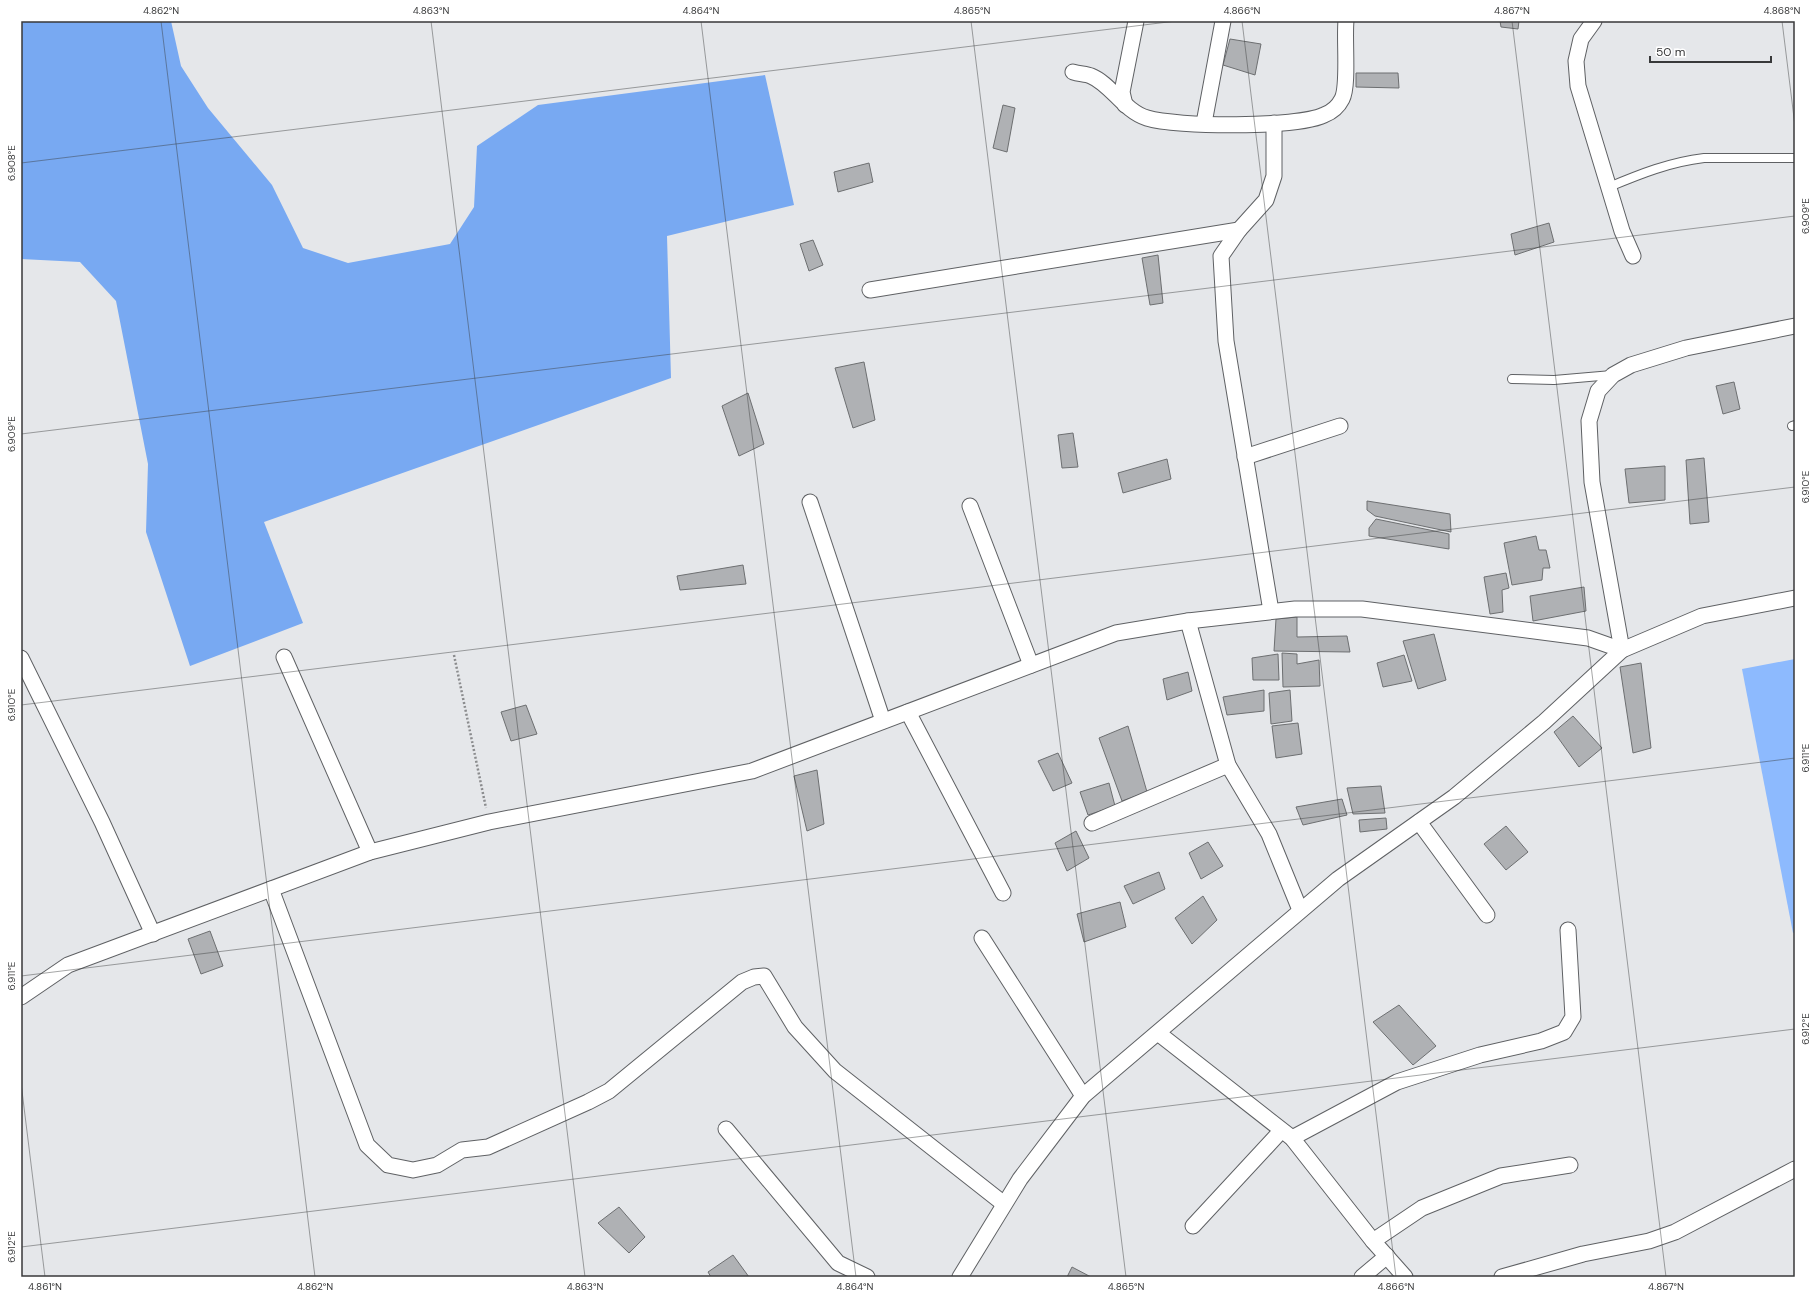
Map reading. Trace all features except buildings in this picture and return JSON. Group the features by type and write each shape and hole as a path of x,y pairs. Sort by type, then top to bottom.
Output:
{"street":[{"path":"1125,105 1122,92 1136,21"},
{"path":"1204,123 1223,21"},
{"path":"1073,72 1092,76 1125,105 1146,118 1204,123 1295,122 1324,116 1335,109 1343,98 1345,78 1346,21"},
{"path":"1594,21 1581,39 1576,61 1578,86 1622,231 1633,256"},
{"path":"1271,611 1226,341 1220,256 1239,230 1266,200 1274,176 1274,123"},
{"path":"870,290 1239,230"},
{"path":"1622,650 1592,482 1589,421 1598,391 1613,375 1631,365 1686,348 1795,326"},
{"path":"1245,457 1340,426"},
{"path":"810,502 883,721"},
{"path":"970,506 1031,665"},
{"path":"960,1277 1020,1179 1084,1096 1338,879 1454,797 1544,722 1622,650 1702,616 1795,598"},
{"path":"21,997 68,965 370,852 489,822 752,771 1116,633 1188,621 1271,611 1296,609 1362,609 1588,638 1622,650"},
{"path":"1188,621 1228,765 1269,834 1300,910"},
{"path":"284,657 370,852"},
{"path":"21,658 102,822 153,934"},
{"path":"908,712 1003,893"},
{"path":"1092,823 1228,765"},
{"path":"1419,822 1487,916"},
{"path":"271,889 367,1145 388,1165 413,1170 437,1164 462,1150 488,1147 588,1102 625,1080 742,982 754,976 764,976 795,1027 835,1071 1004,1204"},
{"path":"1193,1226 1287,1135 1397,1082 1480,1055 1542,1040 1564,1032 1573,1017 1568,930"},
{"path":"982,938 1084,1096"},
{"path":"1158,1033 1287,1135 1373,1241 1405,1277"},
{"path":"726,1129 838,1263 867,1277"},
{"path":"1373,1241 1422,1208 1501,1176 1570,1165"},
{"path":"1502,1277 1583,1254 1649,1241 1676,1232 1795,1169"},
{"path":"1362,1277 1387,1256"}],"lane":[{"path":"1609,187 1658,168 1691,159 1795,158"},
{"path":"1512,379 1554,380 1613,375"}],"path":[{"path":"454,655 489,822"}],"shaded area":[{"path":"21,21 171,21 181,66 208,108 272,185 303,248 348,263 450,244 474,207 477,146 538,105 765,75 794,205 667,236 671,378 264,522 303,623 190,666 146,532 148,464 116,301 80,262 21,259"},
{"path":"1795,659 1795,932 1793,933 1742,669"}]}
